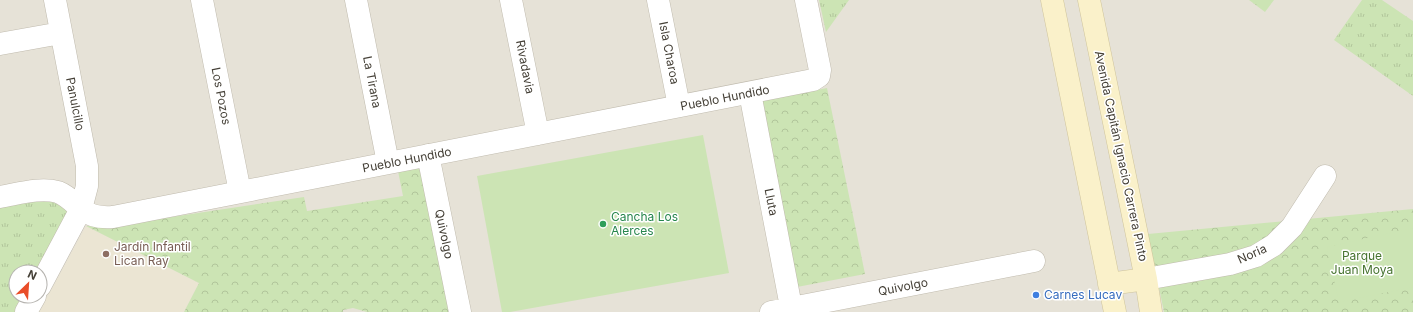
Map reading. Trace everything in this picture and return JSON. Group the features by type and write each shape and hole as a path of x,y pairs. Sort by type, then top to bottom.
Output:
{"street":[{"name":"Panulcillo","path":"48,271 81,209 87,186 87,166 55,0"},
{"name":"Los Pozos","path":"202,0 240,192"},
{"name":"La Tirana","path":"356,0 388,163"},
{"name":"Rivadavia","path":"511,0 538,134"},
{"name":"Isla Charoa","path":"658,0 679,106"},
{"name":"Pueblo Hundido","path":"0,197 40,190 50,190 67,196 81,209 97,216 113,217 813,80 818,76 820,70 806,0"},
{"path":"1052,0 1115,312"},
{"name":"Avenida Capitán Ignacio Carrera Pinto","path":"1089,0 1146,278 1151,312"},
{"path":"0,44 61,33"},
{"name":"Lluta","path":"750,93 785,311"},
{"name":"Quivolgo","path":"428,156 460,312"},
{"name":"Noria","path":"1146,278 1230,264 1256,256 1274,244 1292,227 1325,176"},
{"name":"Quivolgo","path":"785,311 1034,260"},
{"path":"1109,284 1146,278"}],"shaded area":[{"path":"0,0 1413,0 1413,312 0,312"},
{"name":"Jardín Infantil Lican Ray","path":"86,226 199,283 184,312 39,312 43,304 48,304 48,296"}],"green space":[{"path":"819,0 849,0 826,32"},
{"path":"1249,0 1274,0 1265,12"},
{"path":"1362,0 1382,0 1413,21 1413,96 1334,40"},
{"path":"827,88 865,274 797,287 761,101"},
{"name":"Cancha Los Alerces","path":"703,135 729,273 510,312 502,312 477,176"},
{"path":"427,165 457,312 367,312 353,308 343,310 343,312 184,312 199,283 86,226 145,221 304,197 307,211 403,196 398,171"},
{"path":"0,200 50,200 71,208 41,264 8,264 8,304 20,304 16,312 0,312"},
{"name":"Parque Juan Moya","path":"1413,209 1413,312 1164,312 1148,234"},
{"path":"1413,228 1413,287 1339,302 1327,247"}],"place":[{"name":"Cancha Los Alerces","path":"603,224"},
{"name":"Jardín Infantil Lican Ray","path":"106,254"},
{"name":"Carnes Lucav","path":"1036,295"}]}
